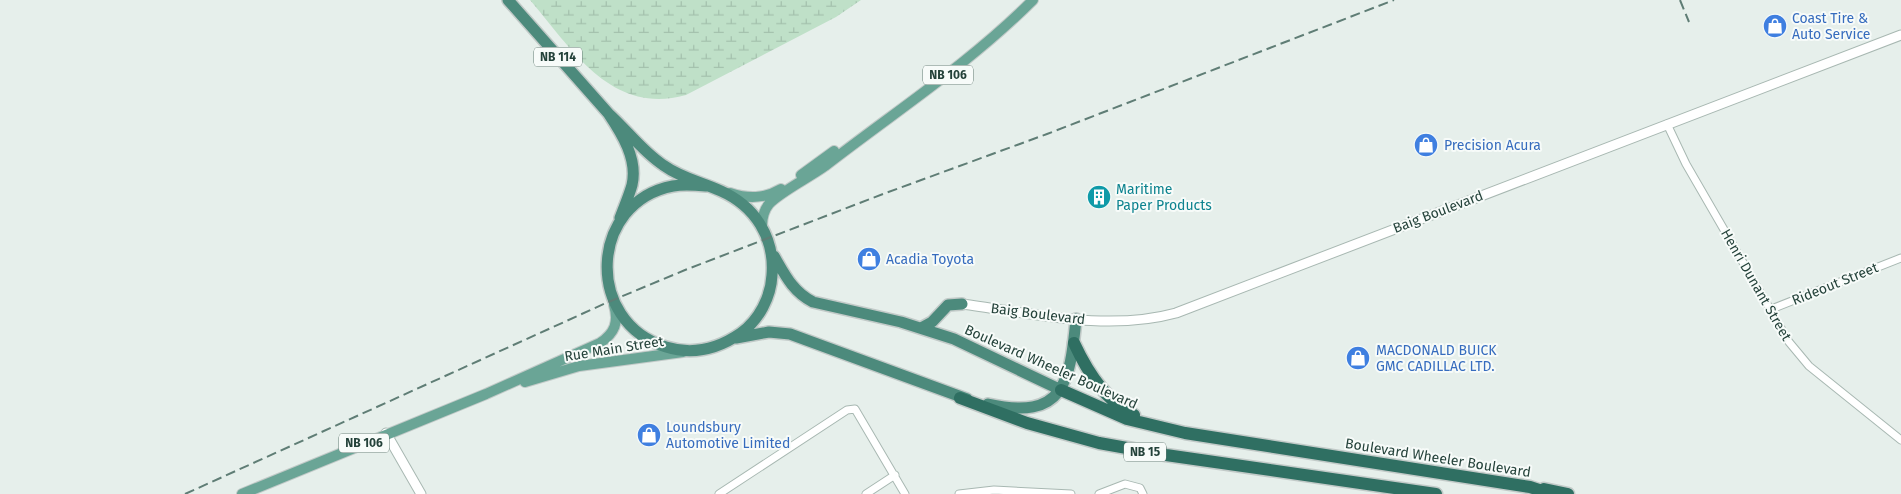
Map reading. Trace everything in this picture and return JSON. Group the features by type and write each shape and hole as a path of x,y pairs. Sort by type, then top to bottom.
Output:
{"highway":[{"name":"NB 114","path":"508,0 608,113 660,164 674,173 706,186"},
{"name":"NB 114","path":"608,113 621,133 633,162 632,184 616,229"},
{"path":"689,185 706,186 720,190 736,199 750,211 762,226 772,252 772,281 762,308 744,331 732,339 711,348 689,351 665,347 643,337 620,314 608,285 606,270 610,244 616,229 626,214 654,192 671,187 689,185"},
{"name":"Boulevard Wheeler Boulevard","path":"772,252 793,288 807,299 820,304 922,328 981,351 1061,390 1127,419 1224,440 1530,487 1551,494"},
{"path":"922,328 932,322 948,305 962,304"},
{"path":"960,398 1002,407 1024,409 1054,397 1061,390 1067,375 1074,343 1076,319"},
{"name":"NB 15","path":"732,339 769,332 790,334 819,343 960,398 1050,430 1106,445 1436,494"},
{"path":"1074,343 1089,371 1114,402 1128,412 1169,429"},
{"path":"1530,487 1568,494"}],"main road":[{"name":"NB 106","path":"762,226 762,218 769,204 823,168 855,142 945,77 1007,26 1033,0"},
{"name":"NB 106","path":"720,190 742,197 757,198 768,195 779,191 833,152 855,142"},
{"name":"Rue Main Street","path":"242,494 486,394 600,343 609,337 616,323 617,315 613,300"},
{"name":"Rue Main Street","path":"486,394 579,366 689,351"}],"street":[{"name":"Baig Boulevard","path":"962,304 1076,319 1127,321 1153,318 1184,311 1901,35"},
{"name":"Henri Dunant Street","path":"1667,124 1686,164 1789,342 1809,366 1901,440"},
{"name":"Rideout Street","path":"1769,310 1901,258"},
{"path":"719,494 847,410 855,409 905,494"},
{"path":"386,434 421,494"},
{"path":"866,494 895,475"},
{"path":"1099,494 1125,484 1141,491"},
{"path":"959,494 1006,492 1071,494"}],"green space":[{"path":"530,0 861,0 836,17 686,95 659,99 636,96 615,87 596,74 578,57"}],"railway":[{"path":"185,494 606,303 685,270 883,194 1047,134 1394,0"},
{"path":"1680,0 1689,22"}],"place":[{"name":"Coast Tire & Auto Service","path":"1775,26"},
{"name":"Precision Acura","path":"1426,145"},
{"name":"Maritime Paper Products","path":"1099,197"},
{"name":"Acadia Toyota","path":"869,259"},
{"name":"MACDONALD BUICK GMC CADILLAC LTD.","path":"1358,358"},
{"name":"Loundsbury Automotive Limited","path":"649,435"}]}
